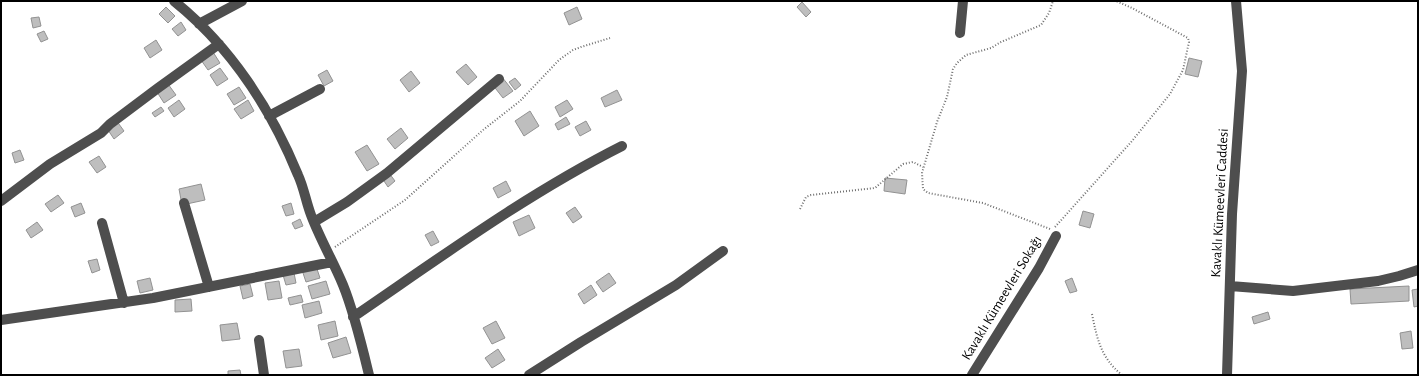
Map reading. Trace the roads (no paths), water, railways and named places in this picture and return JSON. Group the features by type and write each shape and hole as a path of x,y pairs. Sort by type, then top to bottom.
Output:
{"street":[{"path":"174,1 219,44 243,74 287,149 299,176 314,222 343,286 369,375"},
{"path":"199,24 242,1"},
{"path":"960,33 963,1"},
{"name":"Kavaklı Kümeevleri Caddesi","path":"1227,375 1232,214 1242,71 1236,1"},
{"path":"1,201 50,164 101,133 110,124 219,44"},
{"path":"314,222 347,202 387,173 499,79"},
{"path":"269,116 320,89"},
{"path":"353,317 510,210 552,184 622,146"},
{"path":"184,203 209,287"},
{"path":"102,223 124,303"},
{"name":"Kavaklı Kümeevleri Sokağı","path":"972,375 1035,274 1056,236"},
{"path":"529,375 567,350 676,285 723,251"},
{"path":"1,320 124,303 332,262"},
{"path":"1230,286 1293,291 1378,280 1418,270"},
{"path":"259,340 264,375"}]}
